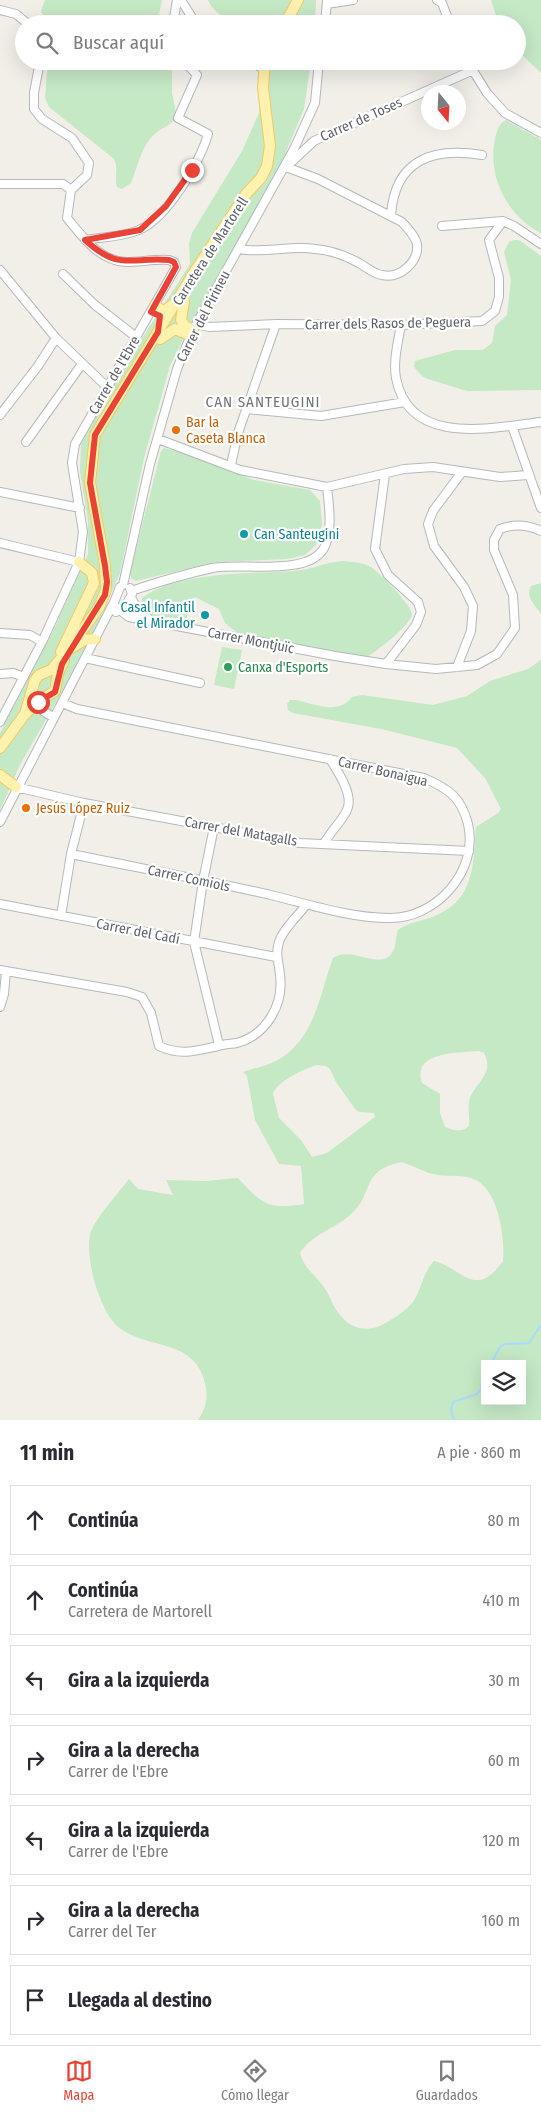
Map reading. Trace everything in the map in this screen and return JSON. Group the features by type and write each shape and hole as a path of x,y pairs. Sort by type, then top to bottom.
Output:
{"main road":[{"path":"289,15 298,0"},
{"name":"Carretera de Martorell","path":"46,673 70,648 101,603 106,586 105,566 90,483 95,435 181,301 227,222 246,194 261,178 266,166 270,146 263,93 265,70"},
{"path":"153,351 156,341 168,322 159,312 181,301 181,320 185,326 193,330"},
{"name":"Carretera de Martorell","path":"159,312 159,335"},
{"path":"93,447 153,351 159,335 175,329 193,330"},
{"path":"58,662 94,583 92,573 79,562"},
{"path":"0,748 25,714 40,700 55,692 60,669 70,648 84,640 95,639"},
{"path":"25,714 37,677 46,673 53,676 56,682"},
{"path":"34,686 39,695 48,696"},
{"path":"0,757 10,735"},
{"path":"0,775 16,787"}],"street":[{"path":"174,15 177,0"},
{"path":"181,0 190,15"},
{"path":"326,15 327,2 353,0"},
{"path":"441,1 446,15"},
{"path":"0,10 17,15"},
{"path":"38,70 34,93 34,109 42,119 72,138 83,151 89,164 87,175 71,190 67,218 85,240 124,234 145,226 166,206 196,163 204,148 208,134 178,118 197,75 192,70"},
{"name":"Carrer del Pirineu","path":"0,822 16,787 123,585 176,368 193,330 286,167 315,103 319,70"},
{"path":"471,71 506,113 541,133"},
{"name":"Carrer de Toses","path":"286,167 314,141 471,71"},
{"path":"391,215 392,197 400,180 411,167 426,156 462,152 482,154"},
{"path":"238,249 255,252 314,248 341,255 382,275 394,276 410,266 417,244 411,231 391,215 318,179 286,167"},
{"path":"0,184 63,184 71,190"},
{"path":"442,226 503,221 541,244"},
{"name":"Carrer dels Rasos de Peguera","path":"193,330 209,327 276,324 401,325 482,321 495,311 499,298 499,278 489,240 503,221"},
{"name":"Carrer de l'Ebre","path":"0,722 42,642 79,562 83,532 72,463 77,439 136,338 159,312 175,271 174,262 166,260 128,262 114,260 98,252 85,240"},
{"path":"0,270 56,338 107,387"},
{"path":"63,274 96,305 136,338"},
{"path":"231,465 238,433 276,324"},
{"path":"401,325 396,371 405,402 414,413 426,422 452,428 512,426 541,422"},
{"path":"0,415 38,366 56,338"},
{"path":"26,442 82,364"},
{"path":"246,409 321,416 405,402"},
{"path":"512,426 541,508"},
{"path":"158,439 240,470 327,487 404,469 433,468 500,477 528,475"},
{"path":"457,667 471,631 473,606 464,587 434,546 428,524 433,511 462,472"},
{"path":"385,474 375,549 388,575 418,602 421,612 416,625 386,664"},
{"path":"131,594 214,568 297,564 316,557 324,548 328,534 327,487"},
{"path":"0,492 80,508"},
{"name":"Carrer Montjuïc","path":"119,610 129,617 386,664 436,669 477,665 497,654 515,628 513,595 494,550 494,540 500,529 509,526 532,527 541,531"},
{"path":"0,544 79,562"},
{"path":"123,585 128,586 138,611 155,621"},
{"name":"Carrer del Pirineu","path":"104,623 125,607 131,594"},
{"path":"113,604 115,609 119,610"},
{"path":"0,633 30,635 42,642"},
{"path":"85,658 200,683"},
{"path":"0,674 13,673 24,677"},
{"name":"Carrer Bonaigua","path":"62,703 77,710 424,778 446,788 464,807 470,833 469,851 464,871 439,901 413,914 391,918 306,905"},
{"path":"39,708 54,718"},
{"path":"325,842 348,809 348,796 341,778 330,759"},
{"name":"Carrer del Matagalls","path":"16,787 84,803 300,842 469,851"},
{"path":"61,916 71,854 84,803"},
{"path":"214,827 203,880 194,942 219,1045"},
{"name":"Carrer Comiols","path":"71,854 203,880 306,905"},
{"name":"Carrer del Cadí","path":"0,904 276,957"},
{"path":"5,987 2,972 127,992 142,997 151,1013 159,1046 173,1052 195,1052 238,1042 256,1033 269,1022 279,1002 280,976 276,957 280,939 306,905"},
{"path":"0,1006 5,987 15,973"}],"green space":[{"path":"45,0 162,0 159,15 42,15 41,11"},
{"path":"208,0 316,0 315,15 222,15 216,11"},
{"path":"491,0 541,0 541,73 526,59 526,15 496,15"},
{"path":"47,70 172,70 172,93 177,117 146,144 131,183 122,189 117,187 114,159 49,107 45,98"},
{"path":"260,70 310,70 304,109 281,164 191,323 170,366 144,458 120,573 97,625 71,676 21,763 0,810 0,733 52,633 88,554 88,521 80,471 81,444 117,377 190,264 189,243 192,233 242,151 259,113"},
{"path":"506,120 541,140 541,233 529,226 509,206 497,181 493,153 495,139 497,131"},
{"path":"519,240 541,256 541,390 467,391 422,376 414,367 415,361 455,350 483,350 492,343 495,326 507,315 511,280 504,252 509,242"},
{"path":"164,448 186,454 254,480 310,490 320,501 322,525 316,545 305,555 287,559 215,562 136,581 131,578 130,573 161,451"},
{"path":"343,561 356,562 373,569 401,596 412,614 400,631 365,658 236,632 225,623 219,609 195,597 185,622 156,617 144,611 142,605 142,598 157,589 195,578 300,570"},
{"path":"541,583 541,614 530,597 529,590 531,586"},
{"name":"Canxa d'Esports","path":"222,647 242,650 234,689 214,685"},
{"path":"541,660 541,1420 198,1420 205,1405 207,1392 201,1372 193,1361 183,1353 171,1348 133,1336 113,1322 107,1312 92,1272 89,1245 92,1229 129,1179 138,1189 173,1195 166,1180 206,1181 238,1178 253,1194 266,1203 282,1206 304,1204 301,1166 279,1164 255,1120 247,1076 243,1072 276,1061 289,1052 299,1041 314,1016 333,958 349,954 380,960 387,958 394,950 398,930 411,923 435,916 448,909 458,900 465,890 472,867 476,827 501,809 485,778 457,748 381,729 293,713 288,710 287,704 290,700 295,700 333,707 347,703 352,697 362,695 433,705 467,696 490,681 528,669","holes":["479,1051 484,1053 487,1066 486,1072 470,1098 469,1126 463,1130 445,1127 440,1113 440,1094 422,1083 420,1073 423,1065 430,1059 439,1056","316,1065 326,1066 330,1069 336,1082 355,1109 359,1112 374,1113 375,1117 327,1153 312,1157 301,1140 279,1118 273,1094 279,1085 298,1073","402,1162 433,1174 472,1178 484,1186 490,1194 499,1216 503,1240 503,1261 493,1273 484,1279 476,1280 434,1261 427,1270 416,1297 408,1307 382,1325 374,1328 361,1328 348,1323 342,1318 326,1290 307,1267 300,1253 310,1241 344,1220 358,1207 373,1177 379,1171"]}],"waterway":[{"path":"493,1360 500,1347 505,1344 529,1343 541,1325"},
{"path":"454,1420 451,1409 453,1402 477,1394 481,1389"}],"place":[{"name":"Bar la Caseta Blanca","path":"176,430"},
{"name":"Can Santeugini","path":"244,534"},
{"name":"Casal Infantil el Mirador","path":"205,615"},
{"name":"Canxa d'Esports","path":"228,667"},
{"name":"Jesús López Ruiz","path":"26,808"}],"district":[{"name":"CAN SANTEUGINI","path":"263,402"}],"route":[{"path":"38,702 55,692 58,673 70,648 92,618 105,595 107,582 105,566 90,483 90,463 95,435 158,332 160,316 151,312 176,267 174,262 169,260 128,262 114,260 98,252 85,240 140,230 151,222 166,206 192,170"}]}
